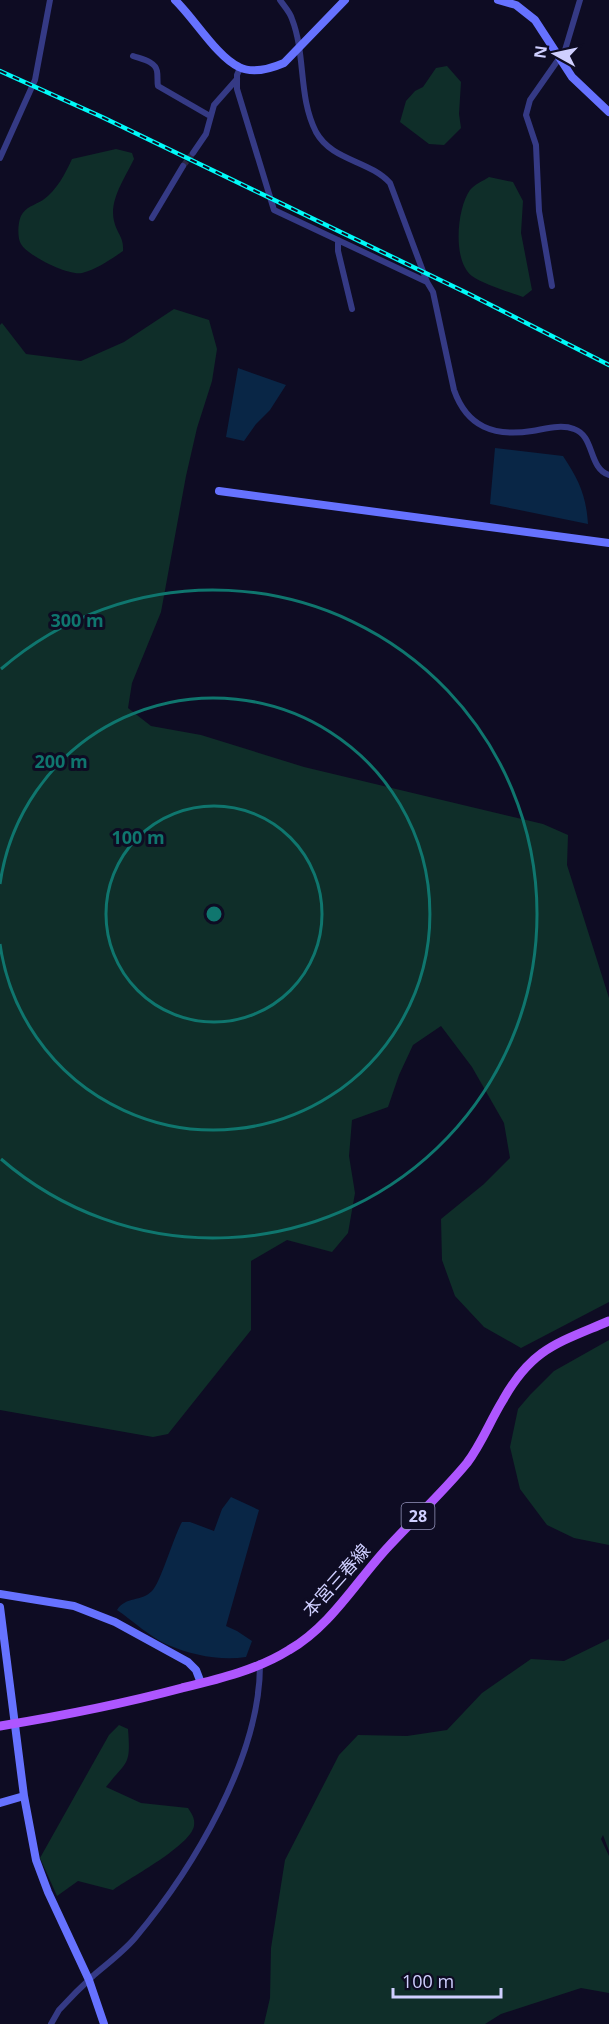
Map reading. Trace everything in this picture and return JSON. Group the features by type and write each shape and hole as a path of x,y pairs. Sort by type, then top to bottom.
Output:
{"main road":[{"name":"本宮三春線","path":"0,1726 138,1700 238,1673 287,1652 324,1621 388,1546 451,1482 479,1447 513,1383 532,1359 556,1343 609,1321"}],"street":[{"path":"0,158 35,80 50,0"},
{"path":"175,0 225,57 240,68 250,70 271,68 284,63 345,0"},
{"path":"280,0 292,18 310,116 316,133 338,155 366,165 382,174 390,183 434,298 454,390 466,414 483,427 501,432 529,432 564,427 573,429 586,439 597,465 603,473 609,475"},
{"path":"498,0 516,5 529,15 572,77 609,112"},
{"path":"552,286 539,211 536,145 526,115 530,100 565,50 580,0"},
{"path":"133,56 155,67 158,72 158,86 210,116"},
{"path":"240,68 237,79 238,93 274,210 427,282"},
{"path":"194,153 203,141 218,98 237,79"},
{"path":"152,218 183,166"},
{"path":"338,240 338,250 352,309"},
{"path":"219,491 609,543"},
{"path":"0,1594 74,1606 115,1622 188,1662 196,1670 201,1683"},
{"path":"0,1606 24,1796 36,1860 89,1980 104,2024"},
{"path":"51,2024 58,2010 134,1939 188,1865 233,1778 251,1727 258,1697 260,1663"},
{"path":"0,1803 24,1796"}],"green space":[{"path":"447,66 461,82 459,114 461,128 444,145 429,144 400,122 406,101 415,91 423,87 436,68"},
{"path":"116,149 132,153 134,159 119,189 113,213 123,251 93,269 76,273 48,264 25,249 19,238 21,216 56,187 72,159"},
{"path":"489,177 513,182 523,201 521,233 532,290 523,297 496,288 472,276 461,259 459,234 462,209 470,190"},
{"path":"174,309 209,320 217,349 212,381 197,428 186,476 161,612 132,683 128,708 151,726 201,735 304,767 543,824 568,835 567,865 609,998 609,1302 521,1348 484,1327 455,1296 442,1260 441,1219 484,1184 510,1158 504,1123 472,1067 441,1026 413,1045 388,1107 352,1120 349,1156 355,1193 348,1233 332,1252 287,1240 251,1261 251,1330 168,1434 153,1437 0,1410 0,325 2,323 26,354 81,361 124,342"},
{"path":"609,1340 609,1545 574,1538 547,1525 520,1489 510,1447 518,1409 530,1395 554,1371"},
{"path":"609,1639 609,1851 603,1835 601,1839 609,1856 609,1993 581,1988 501,2014 485,2024 264,2024 270,1998 271,1948 285,1860 339,1755 358,1735 407,1736 447,1730 482,1693 531,1659 564,1661"},
{"path":"119,1725 128,1729 128,1757 123,1767 106,1787 141,1803 188,1808 194,1818 194,1826 190,1834 171,1852 113,1890 78,1881 57,1896 40,1858 109,1735"}],"water":[{"path":"238,368 286,385 270,410 244,441 226,437"},
{"path":"495,448 563,456 581,488 588,524 490,504"},
{"path":"231,1497 259,1510 226,1626 252,1641 246,1657 216,1658 187,1652 161,1642 117,1610 125,1603 148,1594 155,1587 182,1522 190,1522 214,1531 222,1509"}],"tunnel":[{"path":"183,166 193,153"}],"railway":[{"path":"0,71 102,117 467,293 609,365"}]}
